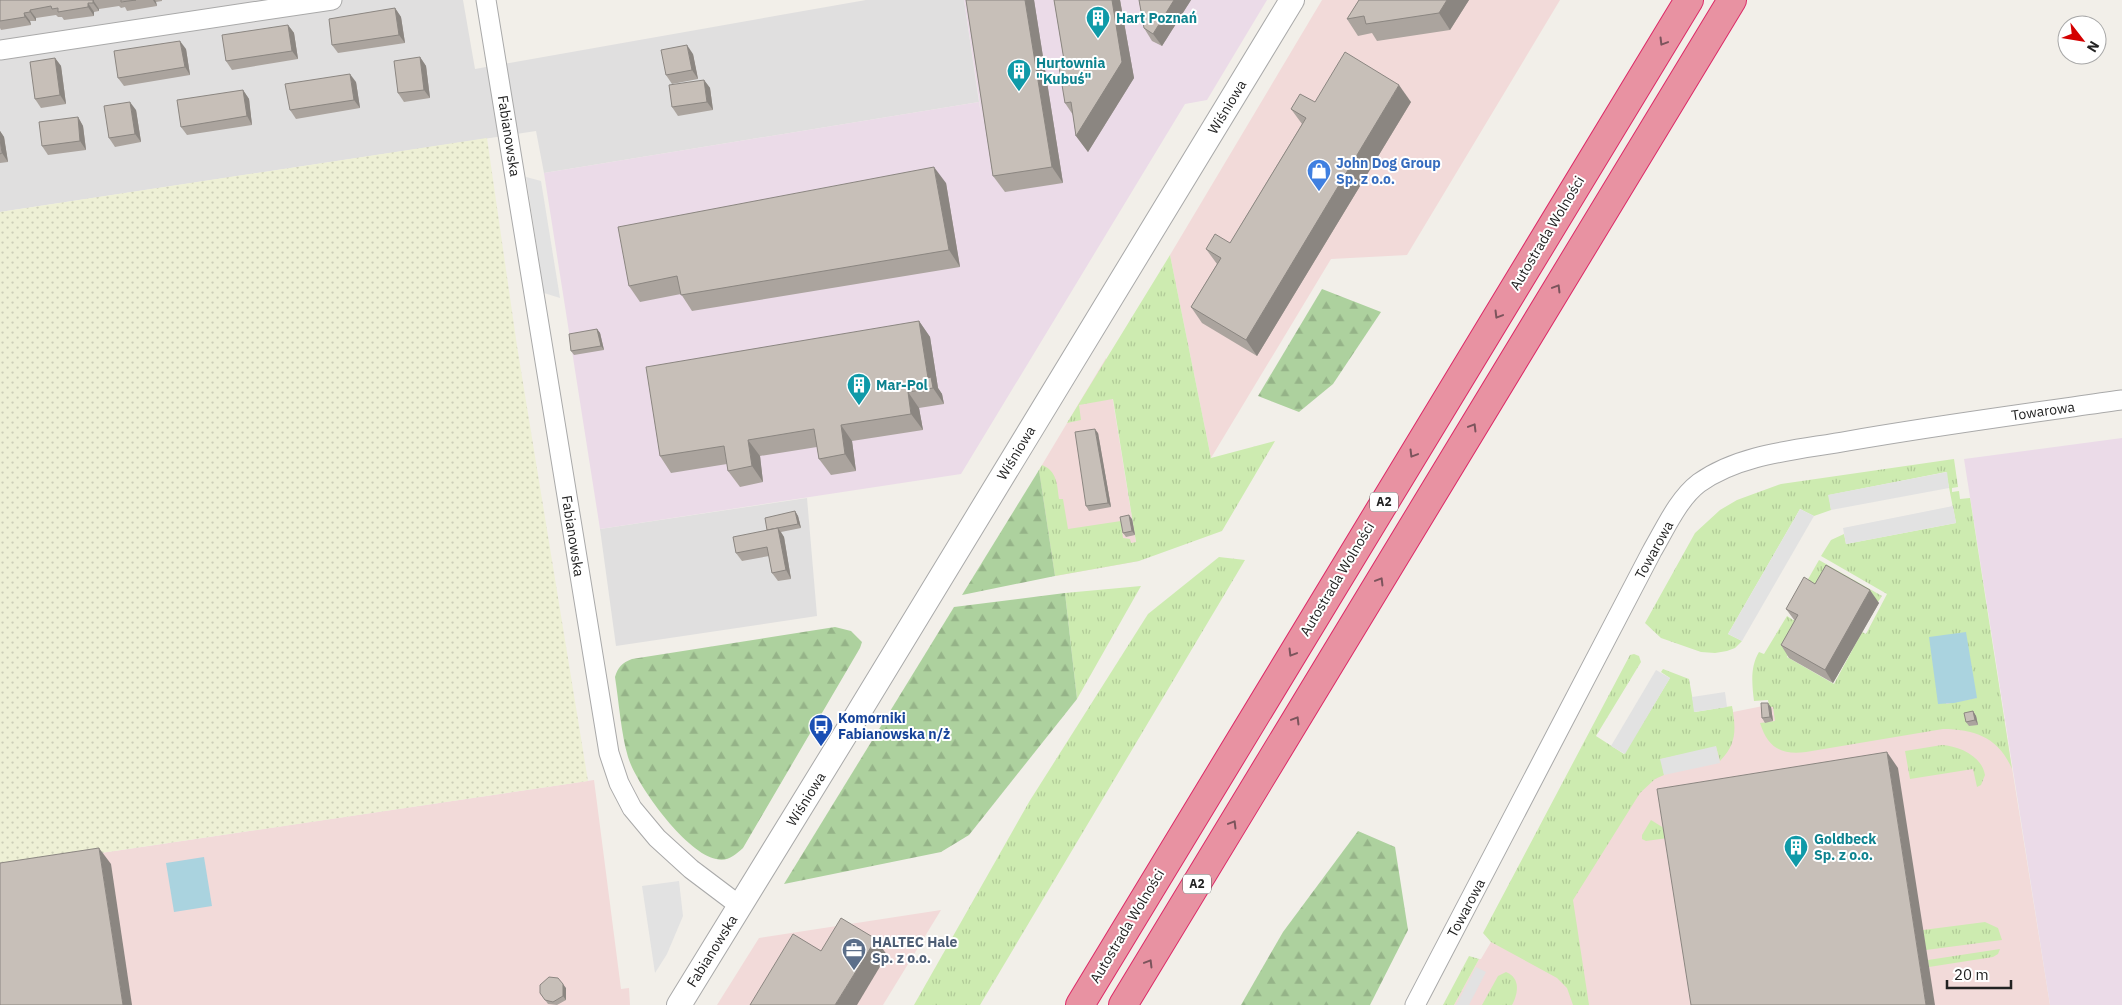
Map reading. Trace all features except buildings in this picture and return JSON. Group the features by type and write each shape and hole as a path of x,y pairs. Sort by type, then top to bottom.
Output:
{"highway":[{"name":"Autostrada Wolności","path":"1080,1005 1689,0"},
{"name":"A2","path":"1123,1005 1732,0"}],"street":[{"path":"0,50 332,0"},
{"name":"Fabianowska","path":"486,0 609,753 619,783 632,808 657,838 691,869 740,906 679,1005"},
{"name":"Wiśniowa","path":"740,906 1292,0"},
{"name":"Towarowa","path":"1415,1005 1652,551 1680,504 1698,484 1726,467 1778,453 1925,428 2122,400"}],"shaded area":[{"path":"0,0 463,0 475,69 866,0 964,0 979,102 544,173 536,131 0,212"},
{"path":"964,0 1267,0 1207,100 1185,104 961,474 600,529 544,173 979,102 983,126"},
{"name":"John Dog Group Sp. z o.o.","path":"1322,0 1560,0 1407,255 1331,259 1211,458 1170,255"},
{"path":"526,177 541,181 560,298 544,293"},
{"path":"1106,358 1139,561 1055,576 1039,470"},
{"path":"2122,438 2122,1005 2050,1005 1964,459"},
{"path":"1947,472 1949,488 1831,510 1828,495"},
{"path":"807,498 817,616 616,646 600,529"},
{"path":"1953,506 1956,523 1846,544 1843,528"},
{"path":"1800,509 1814,516 1742,641 1728,634"},
{"name":"Goldbeck Sp. z o.o.","path":"1977,549 2050,1005 1454,1005 1479,959 1481,959 1491,942 1489,940 1682,717 1733,709 1733,712 1763,706 1780,706 1787,748"},
{"path":"1656,670 1670,678 1625,754 1611,746"},
{"path":"1725,692 1727,707 1694,712 1692,697"},
{"path":"1716,746 1720,763 1664,775 1660,759"},
{"path":"594,780 621,989 629,988 630,1005 0,1005 0,868"},
{"path":"679,881 683,916 667,954 655,973 642,886"},
{"path":"941,910 883,1005 717,1005 759,938"},
{"path":"1476,967 1486,972 1469,1005 1456,1005"}],"green space":[{"path":"487,138 517,346 588,781 0,868 0,212"},
{"path":"1170,255 1211,458 1275,441 1222,531 1139,561 1055,576 1039,470 1042,465 1053,474 1058,488 1059,499 1063,499 1068,529 1121,521 1123,538 1130,539 1131,543 1136,542 1113,399 1079,405 1081,420 1067,423"},
{"path":"1322,289 1381,312 1333,384 1299,412 1258,396"},
{"path":"1954,459 1958,487 1952,488 1952,492 1959,491 1960,499 1970,498 2012,769 2007,758 1985,737 1955,729 1943,729 1806,752 1783,751 1771,744 1763,732 1760,723 1775,721 1773,707 1769,707 1768,700 1754,701 1752,676 1756,658 1759,652 1764,654 1787,616 1804,627 1787,657 1834,684 1862,632 1866,634 1887,594 1821,556 1831,540 1844,534 1846,544 1956,523 1946,472 1829,495 1831,510 1814,516 1800,509 1728,634 1742,641 1735,648 1715,653 1701,652 1661,638 1645,623 1695,533 1720,510 1737,500 1781,484","holes":["1965,632 1976,698 1946,704"]},
{"path":"1039,470 1055,576 962,595"},
{"path":"1219,557 1245,560 980,1005 914,1005 1029,802 1148,614"},
{"path":"1819,560 1882,596 1878,602 1795,602"},
{"path":"1141,586 1077,699 1065,593"},
{"path":"1065,593 1077,699 969,835 941,852 784,884 954,607"},
{"path":"835,627 851,631 862,642 860,648 743,848 724,860 704,854 691,845 664,817 633,769 628,757 622,728 615,677 618,671 623,664 632,659"},
{"path":"1630,655 1639,656 1641,662 1596,736 1624,754 1670,678 1661,672 1663,669 1689,679 1695,712 1732,706 1734,736 1730,748 1720,761 1716,747 1661,759 1664,775 1655,779 1640,793 1573,900 1589,1005 1573,1005 1567,988 1557,978 1491,942 1483,933"},
{"path":"1942,745 1955,747 1975,757 1983,768 1985,775 1981,785 1977,787 1973,769 1910,779 1905,751"},
{"path":"1651,820 1667,830 1668,838 1646,841 1642,839 1642,835"},
{"path":"1358,831 1395,847 1408,930 1370,1005 1241,1005 1283,932"},
{"path":"1985,922 1998,928 2002,940 1926,950 1923,930"},
{"path":"2000,949 1998,954 1993,957 1929,967 1928,960"},
{"path":"1469,956 1479,959 1454,1005 1443,1005"},
{"path":"1506,972 1514,978 1517,987 1512,1005 1482,1005 1498,976"}],"water":[{"path":"1966,632 1977,698 1938,704 1929,637"},
{"path":"204,857 212,906 174,912 166,863"}],"place":[{"name":"Hart Poznań","path":"1098,39"},
{"name":"Hurtownia \"Kubuś\"","path":"1019,92"},
{"name":"John Dog Group Sp. z o.o.","path":"1319,192"},
{"name":"Mar-Pol","path":"859,406"},
{"name":"Komorniki Fabianowska n/ż","path":"821,747"},
{"name":"Goldbeck Sp. z o.o.","path":"1796,868"},
{"name":"HALTEC Hale Sp. z o.o.","path":"854,971"}]}
